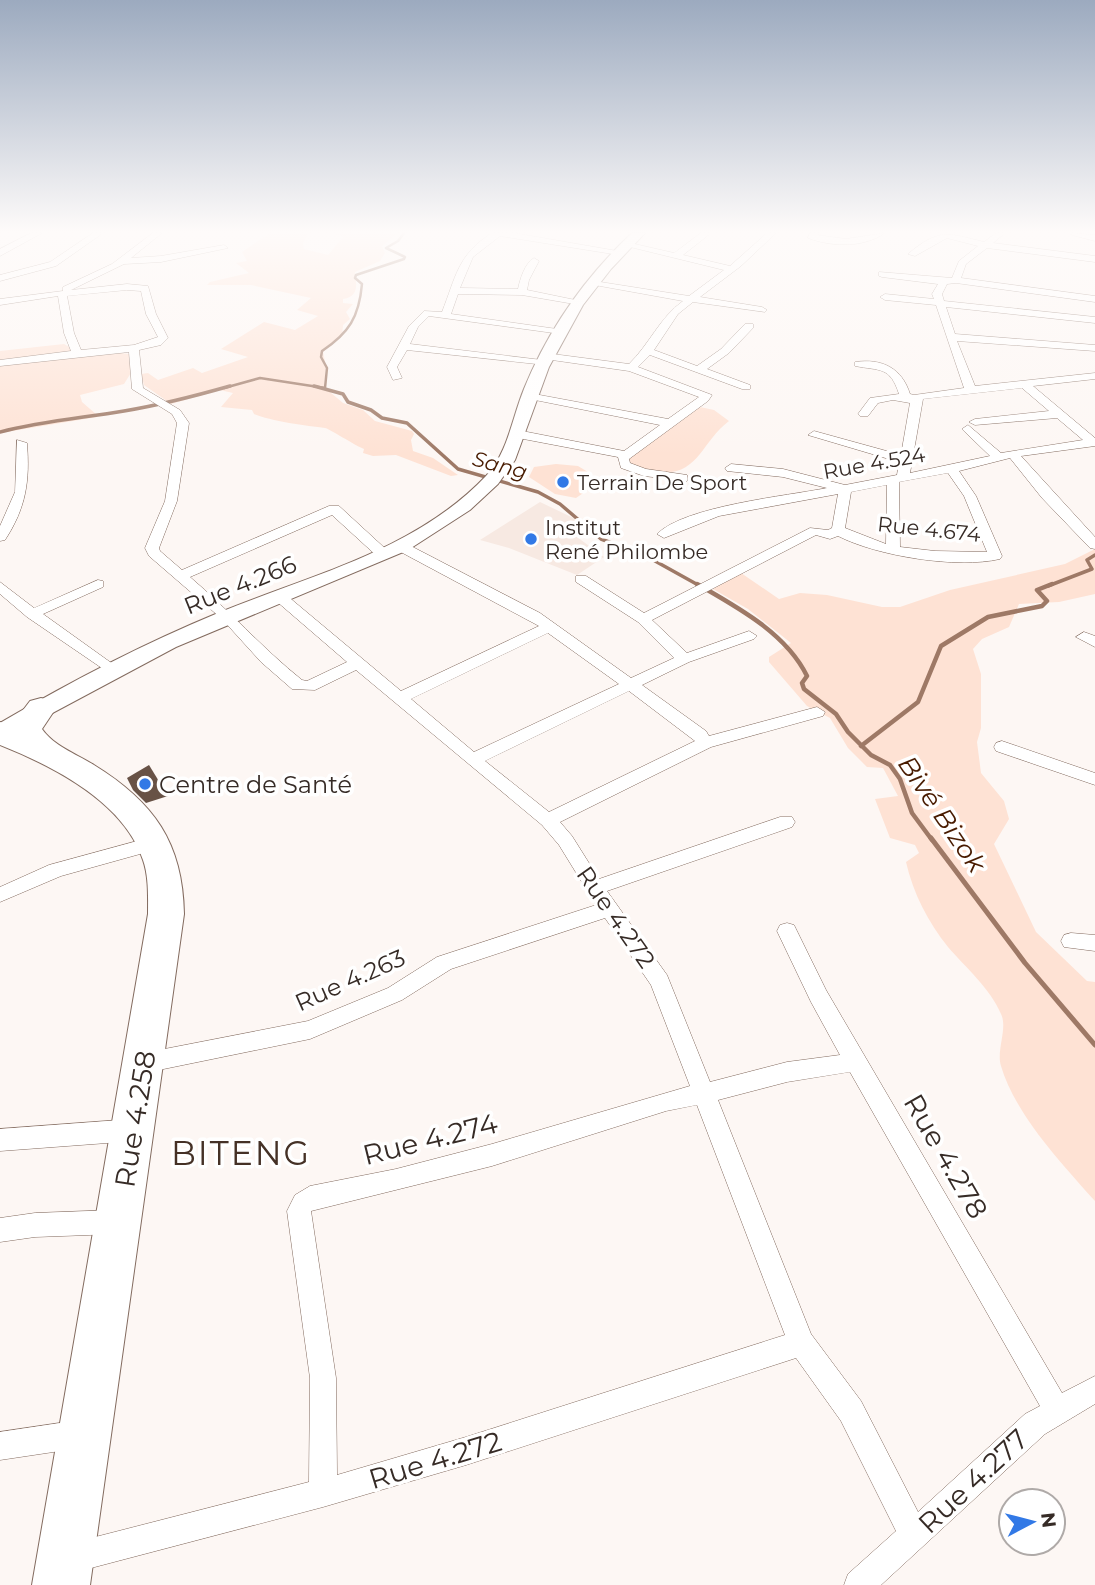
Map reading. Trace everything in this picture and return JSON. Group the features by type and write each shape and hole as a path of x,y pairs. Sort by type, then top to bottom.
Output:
{"highway":[{"path":"0,719 40,729"},
{"name":"Rue 4.258","path":"0,733 40,729 138,822 160,859 166,884 166,914 134,1130 83,1433 63,1573"}],"street":[{"path":"63,307 77,352"},
{"path":"0,363 157,343 163,338 149,307"},
{"path":"445,316 450,307"},
{"path":"576,307 557,332 529,396 517,434 626,455"},
{"path":"631,368 648,351 674,312 681,307"},
{"path":"743,307 762,310"},
{"path":"941,307 970,389"},
{"path":"960,307 1095,348"},
{"path":"409,310 557,332"},
{"path":"397,378 392,367 414,326 427,313"},
{"path":"951,337 1041,330 1095,320"},
{"path":"701,368 725,351 749,326"},
{"path":"404,346 631,368 705,395 705,399 668,423 623,459 625,465 643,472 683,478"},
{"path":"134,348 138,389 176,412 183,423 171,501 152,548 227,616 266,659 298,685 309,686 358,663"},
{"path":"648,351 701,368 746,387"},
{"path":"859,364 887,366 901,380 905,396 916,400"},
{"path":"893,549 898,478 916,400 924,394 1095,376"},
{"path":"1023,383 1094,443"},
{"path":"529,396 668,423"},
{"path":"864,414 874,400 893,397 916,400"},
{"path":"999,458 972,426 1059,414"},
{"name":"Rue 4.266","path":"40,729 112,670 227,616 393,551 430,530 494,479 517,434"},
{"path":"814,435 904,460"},
{"path":"0,537 18,504 24,486 21,443"},
{"name":"Rue 4.524","path":"664,534 709,514 951,469 1013,454 1094,443"},
{"path":"1013,454 1047,495 1095,545"},
{"path":"731,468 783,473 835,489"},
{"name":"Rue 4.674","path":"835,489 845,489 838,530 867,544 940,555 995,556 970,496 951,469"},
{"path":"181,576 334,509 393,551 513,604 550,626 700,735 705,743"},
{"path":"643,619 815,531 830,534 838,530"},
{"path":"581,579 643,619 684,659"},
{"path":"32,614 98,584"},
{"path":"0,586 32,614 112,670"},
{"name":"Rue 4.272","path":"280,597 472,760 548,820 566,841 595,888 660,981 800,1343 851,1411 914,1535"},
{"path":"400,698 550,626"},
{"path":"472,760 628,684 684,659 749,636"},
{"path":"548,820 705,743 817,712"},
{"path":"1002,747 1094,777"},
{"path":"595,888 786,821"},
{"path":"0,895 56,870 152,844"},
{"name":"Rue 4.263","path":"144,1063 310,1030 396,994 444,964 611,908"},
{"name":"Rue 4.278","path":"788,931 818,996 1057,1410"},
{"path":"1071,941 1095,943"},
{"name":"Rue 4.274","path":"323,1493 323,1378 299,1211 303,1203 310,1198 396,1180 492,1155 666,1101 787,1072 856,1062"},
{"path":"0,1140 134,1130"},
{"path":"0,1230 35,1225 120,1222"},
{"name":"Rue 4.272","path":"63,1573 466,1451 800,1343"},
{"name":"Rue 4.277","path":"859,1585 1035,1424 1095,1390"},
{"path":"0,1446 83,1433"}],"shaded area":[{"path":"301,307 350,307 346,312 350,319 343,325 342,336 323,352 326,366 324,387 343,403 363,410 375,421 412,431 413,451 433,458 458,475 451,476 396,455 373,456 363,453 364,449 325,428 269,419 254,414 252,410 221,407 233,393 220,390 171,404 144,385 141,374 148,373 158,380 193,368 202,373 248,357 221,349 264,322 295,330 318,316 297,310"},
{"path":"64,344 84,352 135,356 134,368 124,384 80,395 82,402 97,417 0,433 0,351"},
{"path":"700,407 714,410 729,421 689,465 667,472 652,471 628,460 637,450"},
{"name":"Terrain De Sport","path":"556,464 578,466 588,472 592,487 576,498 555,494 529,477 534,467"},
{"name":"Institut René Philombe","path":"540,502 588,525 577,537 604,557 577,575 509,548 480,540"},
{"path":"1095,549 1095,594 1059,602 1019,604 1009,627 982,639 973,649 981,674 981,728 977,742 981,773 1004,801 1009,819 994,844 1036,932 1087,981 1095,982 1095,1201 1041,1138 1008,1084 1000,1060 1003,1026 1001,1014 984,987 948,947 922,907 906,862 919,853 915,845 890,838 875,799 898,796 883,768 867,767 848,748 830,718 807,706 769,662 769,657 791,643 748,609 713,589 741,573 779,599 800,593 827,595 882,607 900,607 950,590 1065,564"}],"building":[{"name":"Centre de Santé","path":"149,765 168,796 146,803 133,790 127,778"}],"waterway":[{"name":"Sang","path":"317,387 325,388 327,368 321,357 322,351 346,331 358,307"},
{"path":"224,388 260,378 317,387"},
{"path":"0,432 151,406 230,386"},
{"name":"Sang","path":"317,387 343,394 348,402 371,410 382,418 407,423 458,469 538,492 560,504 601,539 646,556 700,586"},
{"name":"Bivé Bizok","path":"1048,586 1092,569 1087,560 1095,555"},
{"name":"Sang","path":"697,584 774,634 787,647 807,676 802,683 804,689 836,714 862,746"},
{"name":"Bivé Bizok","path":"862,746 918,702 941,646 988,617 1042,606 1047,601 1037,590 1052,584"},
{"name":"Bivé Bizok","path":"862,746 871,755 890,765 900,779 912,813 932,840"},
{"name":"Bivé Bizok","path":"931,838 1025,963 1095,1045"}],"place":[{"name":"Terrain De Sport","path":"563,482"},
{"name":"Institut René Philombe","path":"531,539"},
{"name":"Centre de Santé","path":"145,784"}],"district":[{"name":"BITENG","path":"241,1153"}]}
